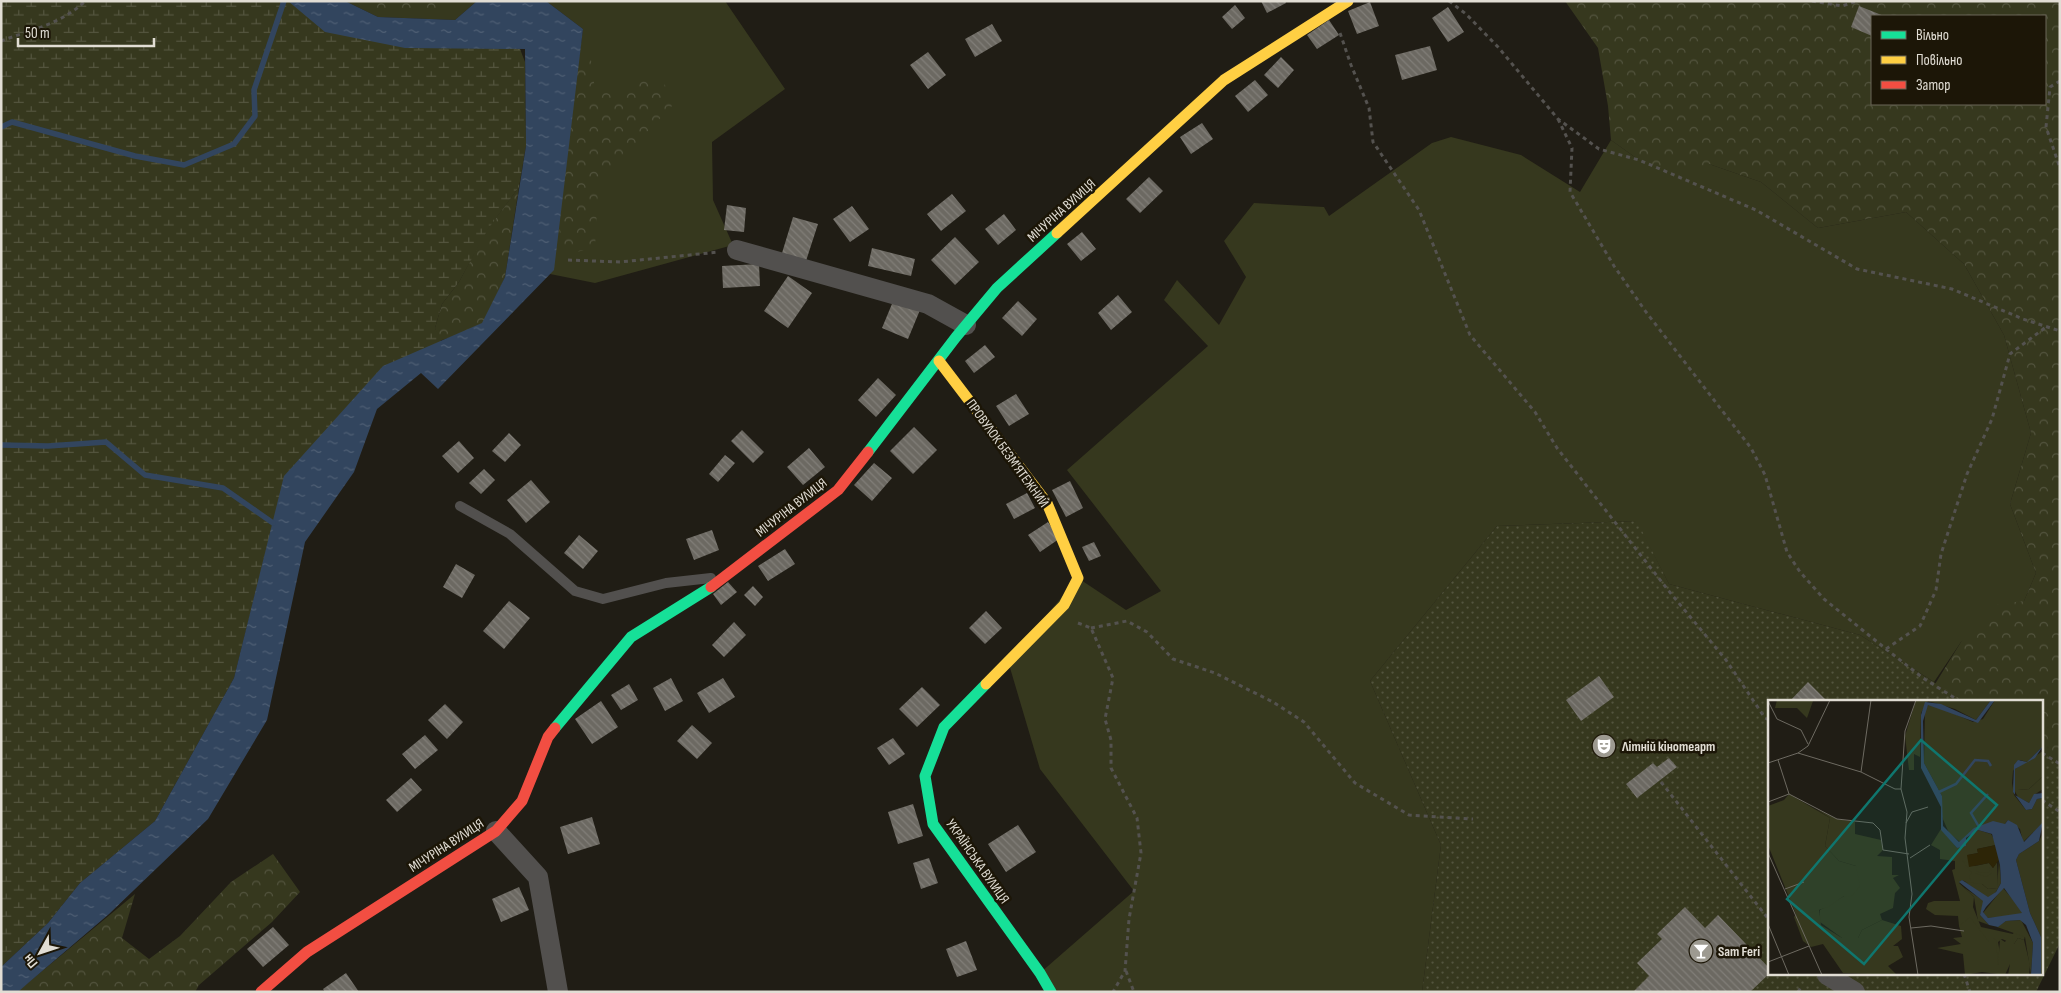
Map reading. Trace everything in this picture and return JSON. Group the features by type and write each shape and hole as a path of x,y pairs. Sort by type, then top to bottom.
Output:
{"street":[{"name":"МІЧУРІНА ВУЛИЦЯ","path":"261,992 307,952 496,831 522,801 548,737 631,638 724,577 838,490 997,288 1224,80 1348,1"},
{"path":"737,250 928,304 966,325"},
{"name":"ПРОВУЛОК БЕЗМ'ЯТЕЖНИЙ","path":"940,361 1047,503 1078,578 1064,605"},
{"name":"УКРАЇНСЬКА ВУЛИЦЯ","path":"1051,992 1040,973 933,824 925,776 944,727 1064,605"},
{"path":"496,831 538,877 558,992"},
{"path":"1829,976 1855,992"}],"lane":[{"path":"460,506 510,534 575,591 603,599 666,583 724,577"}],"path":[{"path":"1,41 49,25 75,11 85,1"},
{"path":"1449,1 1466,14 1498,47 1558,119 1599,149 1639,160 1756,210 1857,269 1952,289 2060,331"},
{"path":"1812,1 1842,6 1857,1"},
{"path":"1332,11 1351,66 1369,108 1373,142 1419,210 1470,334 1535,412 1557,448 1668,590 1726,660 1765,718 1768,719"},
{"path":"2060,81 2050,87 2046,127 2060,168"},
{"path":"1558,119 1572,148 1570,192 1614,266 1646,312 1751,448 1765,475 1787,552 1800,572 1824,599 1922,678 1957,700"},
{"path":"568,260 620,262 737,250"},
{"path":"1886,649 1920,626 1936,590 1941,554 1967,474 1992,419 2010,354 2046,327"},
{"path":"1090,628 1127,621 1147,632 1173,660 1215,673 1273,702 1304,722 1354,783 1409,815 1473,819"},
{"path":"1071,624 1080,622 1090,628 1113,678 1105,718 1111,740 1111,768 1137,818 1141,853 1129,919 1125,971 1113,992"},
{"path":"2044,754 2060,764"},
{"path":"1661,782 1768,918"},
{"path":"2044,801 2060,812"},
{"path":"1125,971 1134,992"},
{"path":"1965,976 1970,992"},
{"path":"1798,992 1801,987"}],"green space":[{"path":"1,1 289,1 520,49 525,62 526,146 519,187 488,229 459,282 442,304 435,328 442,343 285,476 234,678 155,821 80,883 48,923 1,967"},
{"path":"345,1 477,1 455,20 378,17"},
{"path":"356,1 450,1 446,9 419,8 368,12"},
{"path":"546,1 725,1 785,89 712,142 713,200 733,245 595,283 550,274 583,29"},
{"path":"1565,1 2060,1 2060,835 2044,827 2044,700 1925,700 1961,642 1998,604 2024,601 2036,573 2010,504 2031,433 2004,335 1964,264 1906,212 1818,228 1761,182 1709,164 1678,172 1639,160 1611,140 1608,106 1598,48"},
{"path":"575,54 591,60 595,90 619,96 646,74 664,82 672,106 615,165 598,189 595,248 562,255 558,216"},
{"path":"1451,137 1521,155 1580,192 1611,140 1639,160 1709,164 1761,182 1818,228 1906,212 1964,264 2004,335 2031,433 2010,504 2036,573 2024,601 1961,642 1934,682 1860,635 1669,584 1636,521 1497,526 1370,681 1441,845 1422,992 1051,992 1040,973 1134,891 1040,769 1008,661 1078,578 1126,610 1161,591 1067,470 1208,346 1164,300 1177,280 1219,325 1246,277 1224,241 1254,203 1324,207 1329,216 1432,143"},
{"path":"519,187 505,277 482,327 439,341 435,328 442,304 459,282 486,231"},
{"path":"1637,521 1669,584 1860,635 1962,700 1768,700 1768,976 2044,976 2036,992 1422,992 1441,845 1370,681 1497,526"},
{"path":"2044,752 2060,763 2060,943 2044,976"},
{"path":"273,854 300,892 272,922 199,985 195,992 17,992 135,894 122,938 149,959 180,936 231,882"}],"water":[{"path":"288,1 345,1 378,17 455,20 477,1 546,1 583,29 554,270 438,389 421,373 377,409 354,472 305,542 267,720 208,819 109,914 18,992 1,992 1,967 48,923 80,883 155,821 234,678 284,476 383,366 482,323 505,277 526,146 525,49 405,48 325,32"}],"building":[{"path":"1261,1 1285,1 1286,3 1267,13"},
{"path":"1370,2 1379,26 1357,34 1348,11"},
{"path":"1235,5 1245,18 1232,29 1222,17"},
{"path":"1859,6 1882,15 1871,15 1871,36 1851,27"},
{"path":"1448,7 1464,32 1448,42 1432,18"},
{"path":"1329,20 1339,35 1317,49 1307,35"},
{"path":"992,24 1002,41 975,57 965,39"},
{"path":"1430,46 1437,70 1402,80 1395,55"},
{"path":"928,52 946,75 928,89 910,65"},
{"path":"1281,57 1294,70 1278,88 1264,75"},
{"path":"1255,80 1268,95 1248,112 1235,96"},
{"path":"1202,123 1213,139 1191,154 1180,137"},
{"path":"1149,177 1163,191 1140,213 1126,199"},
{"path":"952,194 966,211 941,231 927,214"},
{"path":"727,205 746,208 744,232 724,230"},
{"path":"852,206 869,229 850,242 833,219"},
{"path":"1004,214 1016,230 998,245 985,229"},
{"path":"793,217 818,224 806,261 782,253"},
{"path":"1082,232 1096,249 1081,261 1067,244"},
{"path":"955,237 979,262 955,285 931,260"},
{"path":"872,248 915,259 911,276 868,266"},
{"path":"759,264 760,286 723,288 722,266"},
{"path":"788,276 812,293 788,328 764,311"},
{"path":"1118,295 1132,312 1111,330 1098,313"},
{"path":"894,299 920,310 908,339 882,328"},
{"path":"1018,301 1037,319 1022,336 1002,318"},
{"path":"985,345 995,357 974,373 965,361"},
{"path":"878,378 896,395 876,417 858,400"},
{"path":"1016,394 1029,414 1009,426 996,406"},
{"path":"914,427 937,450 913,474 890,451"},
{"path":"742,430 764,452 753,463 731,441"},
{"path":"509,433 521,445 505,462 492,451"},
{"path":"459,441 474,458 458,473 442,456"},
{"path":"809,448 825,467 803,485 787,467"},
{"path":"725,455 735,463 718,482 709,474"},
{"path":"874,463 892,478 872,501 854,485"},
{"path":"484,469 495,480 481,494 469,483"},
{"path":"531,480 550,502 526,523 507,500"},
{"path":"1070,481 1083,508 1066,517 1052,490"},
{"path":"1027,493 1035,508 1014,519 1006,504"},
{"path":"1048,522 1059,539 1040,552 1028,535"},
{"path":"712,530 719,550 694,560 686,539"},
{"path":"579,535 598,551 583,569 564,553"},
{"path":"1094,542 1101,556 1089,561 1082,547"},
{"path":"785,549 795,564 768,581 758,566"},
{"path":"456,564 475,575 462,598 443,587"},
{"path":"728,582 737,592 721,605 713,594"},
{"path":"753,586 763,597 755,606 744,595"},
{"path":"509,601 530,618 504,649 483,631"},
{"path":"986,611 1002,628 985,644 969,628"},
{"path":"734,622 746,635 724,657 712,645"},
{"path":"1599,676 1614,697 1581,721 1566,700"},
{"path":"671,678 683,701 665,711 653,688"},
{"path":"723,678 735,697 709,713 697,693"},
{"path":"1808,682 1826,700 1791,700"},
{"path":"629,684 638,700 621,710 611,695"},
{"path":"922,687 940,705 917,727 899,709"},
{"path":"601,701 618,727 592,744 575,719"},
{"path":"445,704 463,722 447,739 428,720"},
{"path":"692,725 712,743 697,759 677,741"},
{"path":"425,735 438,750 415,769 402,754"},
{"path":"893,738 905,754 889,765 877,748"},
{"path":"1669,758 1677,767 1637,798 1626,784 1653,763 1657,767"},
{"path":"411,778 422,790 397,812 386,800"},
{"path":"913,804 923,836 898,844 888,812"},
{"path":"592,817 600,844 568,854 560,827"},
{"path":"1018,825 1036,852 1006,872 988,844"},
{"path":"929,858 938,883 921,889 913,863"},
{"path":"519,887 529,910 501,922 492,899"},
{"name":"Sam Feri","path":"1685,907 1705,928 1718,915 1768,967 1768,975 1750,992 1633,992 1649,976 1637,963 1662,939 1657,934"},
{"path":"273,927 289,945 263,967 247,949"},
{"path":"966,941 977,970 957,977 946,949"},
{"path":"346,973 359,992 325,992 323,989"}],"waterway":[{"path":"1,127 12,122 135,156 184,165 234,144 255,116 254,90 284,1"},
{"path":"1,445 48,446 106,442 145,475 223,488 273,523"}],"traffic: fast":[{"path":"868,452 956,337 997,288 1057,233"},
{"path":"555,728 631,637 711,587"},
{"path":"986,684 944,727 925,776 933,824 1040,973 1051,992"}],"traffic: slow":[{"path":"1057,233 1224,80 1348,1"},
{"path":"939,361 1047,503 1078,578 1064,605 986,684"}],"traffic: jam":[{"path":"711,587 838,490 868,452"},
{"path":"261,992 307,952 496,831 522,801 548,737 555,728"}],"place":[{"name":"Літній кінотеарт","path":"1604,746"},
{"name":"Sam Feri","path":"1701,951"}]}
